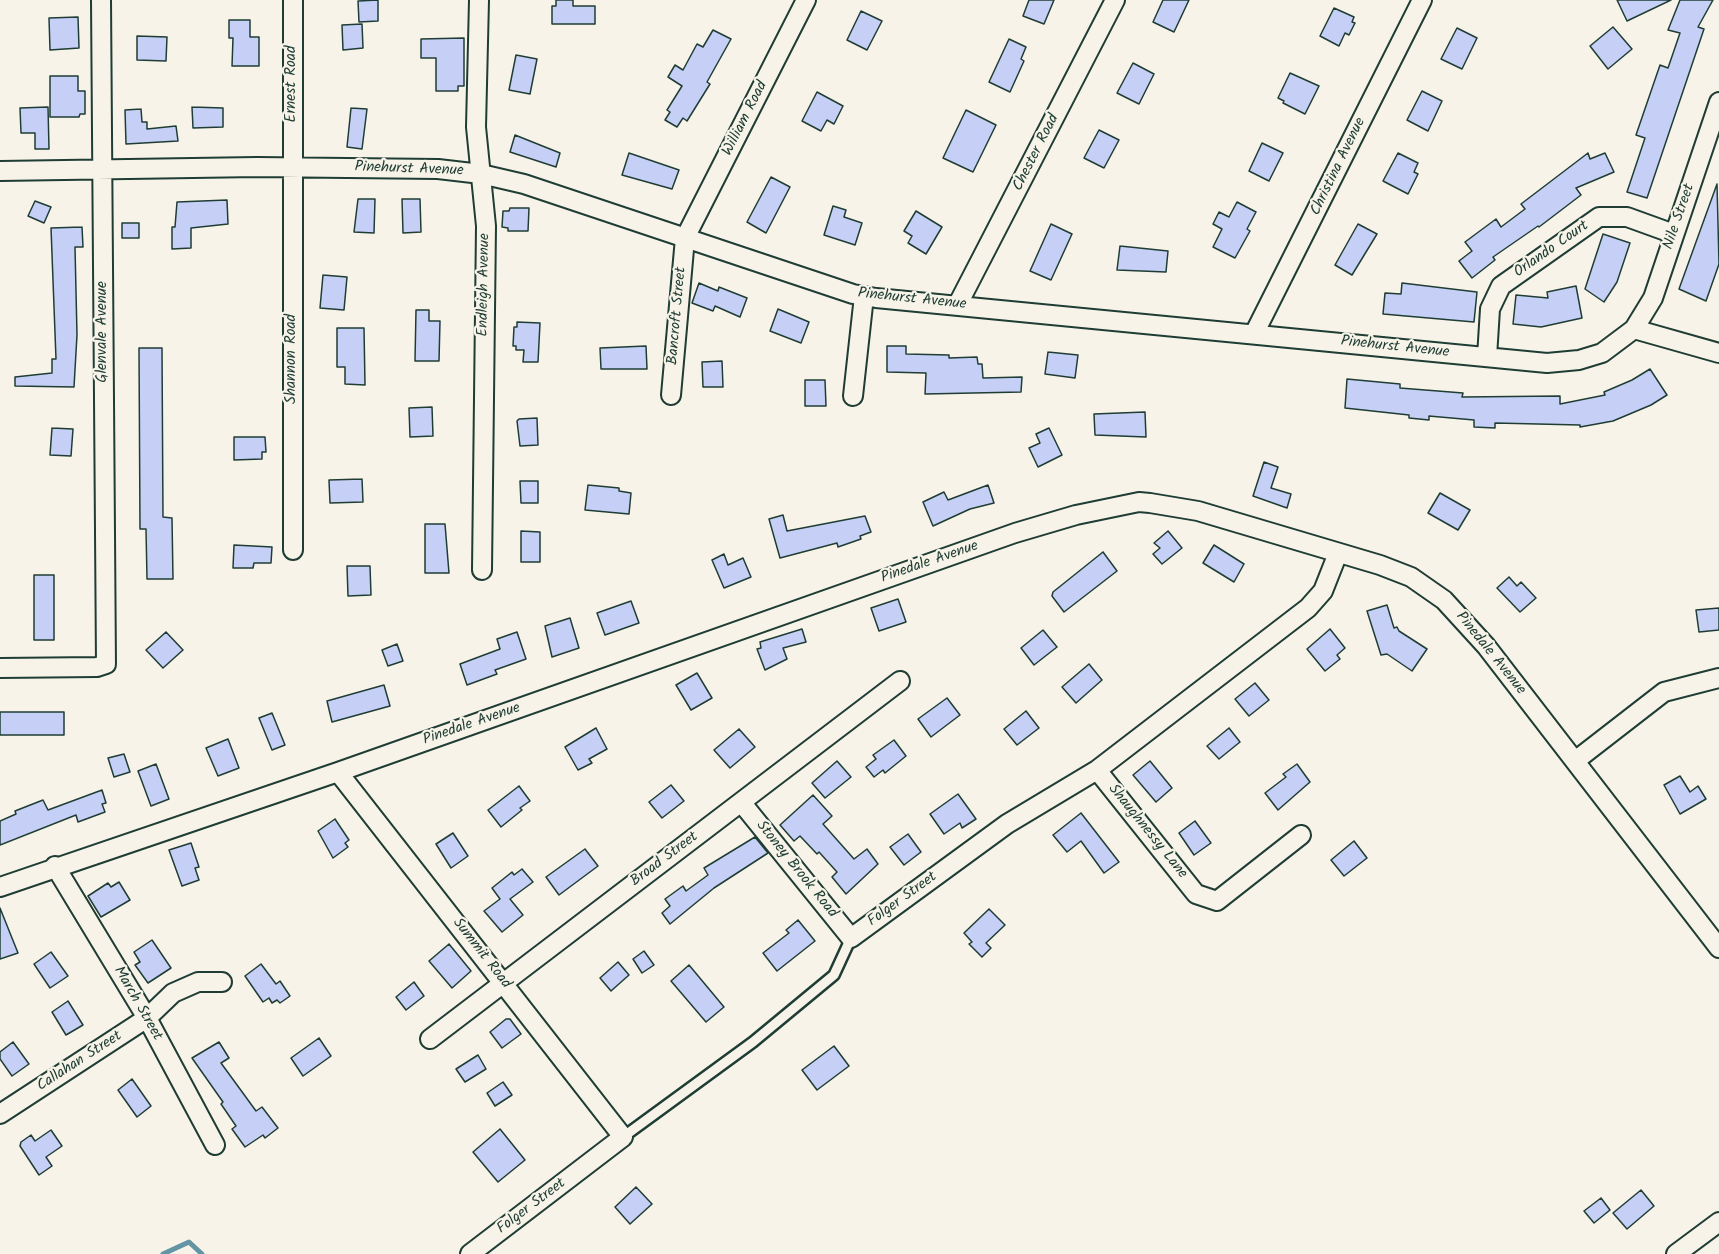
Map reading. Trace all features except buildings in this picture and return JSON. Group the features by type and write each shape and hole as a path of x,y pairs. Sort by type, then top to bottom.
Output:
{"street":[{"name":"Glenvale Avenue","path":"0,668 97,667 106,664 100,0"},
{"name":"Ernest Road","path":"292,0 292,167"},
{"name":"Endleigh Avenue","path":"479,0 476,128 486,226 482,570"},
{"name":"William Road","path":"685,238 806,0"},
{"name":"Chester Road","path":"958,304 1115,0"},
{"name":"Christina Avenue","path":"1254,334 1422,0"},
{"name":"Nile Street","path":"1634,329 1653,298 1719,102"},
{"name":"Pinehurst Avenue","path":"0,171 292,167 438,168 481,174 524,184 864,296 1547,363 1579,360 1602,353 1634,329"},
{"name":"Shannon Road","path":"292,167 293,550"},
{"name":"Orlando Court","path":"1487,357 1490,309 1501,286 1599,217 1613,215 1627,217 1674,234"},
{"name":"Bancroft Street","path":"671,395 685,238"},
{"path":"853,396 864,296"},
{"path":"1634,329 1719,353"},
{"name":"Pinedale Avenue","path":"0,887 55,866 338,772 1015,533 1112,507 1150,503 1198,511 1411,577 1444,600 1486,646 1719,948"},
{"name":"Folger Street","path":"851,938 1007,824 1097,770 1308,608 1323,591 1338,553"},
{"path":"1575,760 1664,692 1719,678"},
{"name":"Broad Street","path":"430,1039 900,681"},
{"name":"Shaughnessy Lane","path":"1097,770 1196,894 1217,901 1301,835"},
{"name":"Summit Road","path":"338,772 623,1137"},
{"name":"Stoney Brook Road","path":"741,802 851,938"},
{"name":"March Street","path":"55,866 147,1018 215,1145"},
{"name":"Callahan Street","path":"0,1114 147,1018 173,993 198,982 222,982"},
{"name":"Folger Street","path":"470,1254 623,1137"},
{"path":"1676,1254 1719,1222"}],"lane":[{"name":"Folger Street","path":"623,1137 753,1042 834,975 851,938"}],"waterway":[{"path":"163,1254 189,1242 202,1254"}]}
